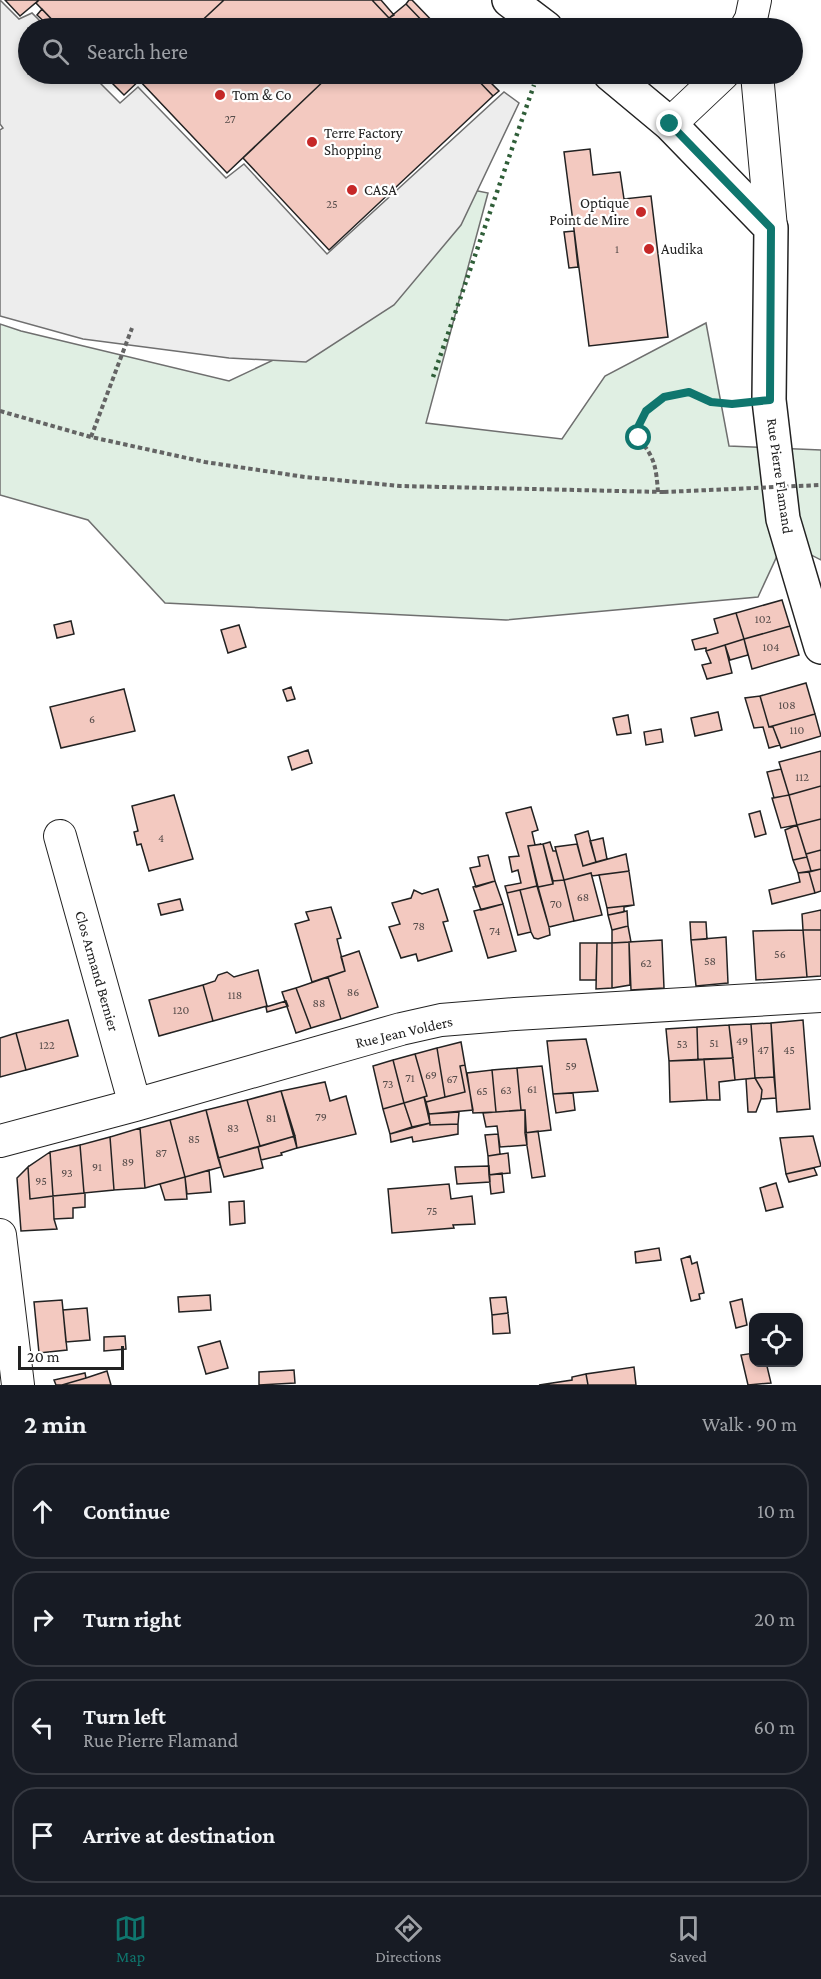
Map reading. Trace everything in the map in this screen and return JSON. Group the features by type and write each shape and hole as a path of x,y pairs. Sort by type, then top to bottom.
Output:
{"main road":[{"path":"510,0 533,18"},
{"path":"622,84 670,124 771,228"},
{"name":"Rue Pierre Flamand","path":"771,228 770,400 783,519 821,647"}],"street":[{"path":"670,124 712,84"},
{"name":"Rue Pierre Flamand","path":"758,84 771,228"},
{"name":"Clos Armand Bernier","path":"60,836 135,1105"},
{"name":"Rue Jean Volders","path":"0,1141 401,1029 441,1020 821,996"},
{"path":"0,1235 18,1385"}],"path":[{"path":"91,437 132,328"},
{"path":"658,492 656,466 650,451 639,438 639,425 646,411 664,397 689,392 711,402 732,404 770,400"},
{"path":"0,411 91,437 205,462 305,477 400,486 664,492 821,485"}],"green space":[{"path":"473,190 488,193 426,423 562,439 605,376 706,323 729,446 821,450 821,560 784,541 758,597 506,620 165,603 88,520 0,495 0,324 229,381 375,312"}],"shaded area":[{"path":"0,0 18,18 18,84 101,84 120,103 138,87 226,178 244,164 327,254 504,92 519,103 461,225 394,305 306,362 229,358 83,339 0,316 0,130 3,128 0,124"},
{"path":"32,13 37,18 21,18"}],"building":[{"path":"5,0 39,0 20,16"},
{"path":"39,0 224,0 205,18 50,18 36,3"},
{"path":"224,0 372,0 389,18 205,18"},
{"path":"372,0 381,0 394,15 389,18"},
{"path":"412,0 429,18 419,18 406,4"},
{"path":"406,4 419,18 389,18"},
{"path":"42,9 51,18 40,18 37,15"},
{"path":"113,84 136,84 124,95"},
{"path":"143,84 320,84 227,173"},
{"path":"321,84 482,84 493,96 329,250 243,158"},
{"path":"482,84 492,84 499,91 493,96"},
{"path":"590,149 593,175 620,172 624,199 651,196 668,337 589,346 564,152"},
{"path":"574,231 578,267 569,268 564,232"},
{"path":"782,600 790,626 744,639 736,613"},
{"path":"736,613 744,639 706,651 706,648 695,650 692,640 718,633 714,619"},
{"path":"71,621 74,634 57,638 54,625"},
{"path":"239,625 246,647 228,653 221,630"},
{"path":"790,626 799,655 752,669 744,639"},
{"path":"744,639 748,655 730,660 725,645"},
{"path":"725,645 732,673 707,679 702,665 711,663 706,651"},
{"path":"806,683 815,714 769,727 760,696"},
{"path":"291,687 295,699 287,701 283,690"},
{"path":"124,689 135,731 61,748 50,707"},
{"path":"760,696 769,727 773,727 780,745 769,748 763,727 754,728 745,698"},
{"path":"718,712 722,730 695,736 691,718"},
{"path":"815,714 821,736 781,748 773,727 769,727"},
{"path":"628,715 631,733 617,735 613,718"},
{"path":"661,729 663,742 646,745 644,732"},
{"path":"308,750 312,763 292,770 288,757"},
{"path":"821,751 821,786 789,795 779,762"},
{"path":"781,769 789,795 774,798 767,772"},
{"path":"821,786 821,819 797,825 789,795"},
{"path":"174,795 193,859 149,871 141,844 137,845 134,832 138,831 132,806"},
{"path":"789,795 797,825 781,828 772,798"},
{"path":"531,807 538,830 532,832 535,845 528,846 537,886 507,893 505,886 521,883 518,870 512,872 509,857 519,856 506,813"},
{"path":"760,811 766,834 755,837 749,814"},
{"path":"821,819 821,850 806,854 797,825"},
{"path":"797,825 807,857 793,860 785,830"},
{"path":"588,831 596,862 583,866 575,835"},
{"path":"603,838 607,859 596,862 590,841"},
{"path":"550,842 553,851 556,851 564,880 553,881 543,844"},
{"path":"543,844 553,884 538,887 528,846"},
{"path":"577,844 583,866 626,854 629,871 592,876 591,873 564,880 555,847"},
{"path":"821,850 821,869 811,871 806,854"},
{"path":"488,855 495,881 476,887 470,868 480,866 478,857"},
{"path":"807,857 811,871 798,873 793,860"},
{"path":"821,869 821,891 815,893 809,872"},
{"path":"629,871 634,905 607,908 599,875"},
{"path":"809,872 815,893 772,904 769,890 800,882 798,873"},
{"path":"591,873 602,915 574,921 564,880"},
{"path":"564,880 574,921 549,927 538,887 553,884 553,881"},
{"path":"495,881 503,904 481,910 473,887"},
{"path":"537,886 550,935 538,939 534,938 531,932 520,890"},
{"path":"438,889 448,921 443,922 452,951 418,961 416,954 401,958 389,927 400,924 392,903 411,898 414,890 422,894"},
{"path":"520,890 531,932 518,935 507,893"},
{"path":"180,899 183,910 161,915 158,904"},
{"path":"503,904 516,951 488,958 474,911"},
{"path":"634,905 624,907 624,912 608,915 607,908"},
{"path":"331,907 341,938 337,939 345,971 312,982 295,924 309,920 306,912"},
{"path":"821,910 821,930 803,930 802,914"},
{"path":"627,911 628,926 612,930 608,915"},
{"path":"690,922 706,922 707,939 691,940"},
{"path":"628,926 631,942 612,943 612,930"},
{"path":"803,930 807,977 756,980 753,931"},
{"path":"803,930 821,930 821,976 807,977"},
{"path":"726,937 728,983 696,986 691,940"},
{"path":"662,940 664,988 631,990 629,942"},
{"path":"629,942 630,985 612,988 612,943"},
{"path":"580,943 597,943 596,980 580,980"},
{"path":"597,943 612,943 612,988 596,989"},
{"path":"359,951 378,1007 341,1019 328,977 345,971 341,957"},
{"path":"258,970 267,1006 213,1021 203,985 215,981 218,975 227,972 234,977"},
{"path":"328,977 341,1019 311,1028 296,988"},
{"path":"203,985 213,1021 159,1036 149,1000"},
{"path":"296,988 311,1028 296,1033 282,992"},
{"path":"286,1001 288,1006 267,1012 266,1007"},
{"path":"68,1020 78,1056 26,1070 16,1033"},
{"path":"803,1020 810,1109 777,1112 771,1023"},
{"path":"771,1023 774,1077 755,1078 751,1024"},
{"path":"751,1024 755,1078 735,1080 729,1025"},
{"path":"729,1025 733,1058 698,1060 697,1027"},
{"path":"697,1027 698,1060 669,1061 666,1029"},
{"path":"16,1033 26,1070 0,1077 0,1038"},
{"path":"586,1039 598,1091 553,1094 547,1041"},
{"path":"461,1042 465,1065 460,1066 465,1092 445,1097 437,1048"},
{"path":"437,1048 445,1097 426,1102 424,1097 427,1096 415,1054"},
{"path":"415,1054 427,1096 404,1103 393,1060"},
{"path":"733,1058 735,1080 719,1082 720,1100 707,1100 704,1059"},
{"path":"704,1059 707,1100 670,1102 669,1061"},
{"path":"393,1060 404,1103 383,1109 373,1066"},
{"path":"465,1065 473,1110 429,1114 426,1102 465,1092 460,1066"},
{"path":"542,1066 551,1130 525,1133 525,1110 521,1110 517,1068"},
{"path":"517,1068 521,1110 496,1112 492,1070"},
{"path":"492,1070 496,1112 473,1113 467,1073"},
{"path":"774,1077 776,1098 761,1099 762,1090 755,1078"},
{"path":"755,1078 762,1090 761,1099 756,1112 748,1112 746,1079"},
{"path":"325,1082 330,1101 346,1096 356,1134 297,1148 281,1091"},
{"path":"281,1091 295,1136 260,1146 247,1100"},
{"path":"573,1093 575,1110 556,1113 553,1094"},
{"path":"424,1097 430,1123 412,1127 404,1103"},
{"path":"247,1100 260,1146 218,1158 206,1110"},
{"path":"404,1103 412,1127 390,1134 383,1109"},
{"path":"206,1110 221,1167 185,1177 170,1120"},
{"path":"525,1110 527,1145 500,1147 497,1126 486,1127 483,1113"},
{"path":"459,1112 458,1124 430,1125 429,1114"},
{"path":"170,1120 185,1177 145,1188 140,1128"},
{"path":"430,1123 430,1125 458,1124 458,1134 413,1142 412,1137 391,1142 390,1134"},
{"path":"140,1128 145,1188 114,1190 110,1137"},
{"path":"538,1131 545,1176 532,1178 525,1133"},
{"path":"498,1134 500,1154 488,1156 485,1135"},
{"path":"295,1136 297,1148 281,1153 282,1155 261,1160 258,1147"},
{"path":"813,1136 821,1166 786,1174 780,1138"},
{"path":"110,1137 114,1190 84,1193 80,1145"},
{"path":"80,1145 84,1193 53,1196 50,1152"},
{"path":"258,1147 263,1168 224,1177 218,1158"},
{"path":"50,1152 53,1196 30,1199 28,1167"},
{"path":"508,1153 510,1173 489,1175 488,1156"},
{"path":"489,1166 490,1182 457,1184 455,1167"},
{"path":"28,1167 30,1199 53,1196 57,1229 21,1231 17,1178"},
{"path":"814,1168 817,1175 789,1182 786,1174"},
{"path":"209,1170 211,1192 187,1194 185,1177"},
{"path":"502,1173 504,1192 491,1194 489,1175"},
{"path":"185,1177 187,1199 165,1200 160,1184"},
{"path":"776,1183 783,1207 766,1211 760,1188"},
{"path":"449,1184 451,1199 472,1196 475,1224 392,1233 388,1189"},
{"path":"85,1193 85,1207 73,1208 73,1218 54,1219 53,1196"},
{"path":"244,1201 245,1223 230,1225 229,1202"},
{"path":"659,1248 661,1260 636,1263 635,1252"},
{"path":"690,1256 692,1264 697,1262 704,1293 699,1294 700,1299 691,1301 681,1259"},
{"path":"210,1295 211,1310 179,1312 178,1297"},
{"path":"506,1297 508,1313 492,1315 490,1298"},
{"path":"742,1299 747,1325 736,1328 730,1302"},
{"path":"62,1300 67,1350 39,1353 34,1302"},
{"path":"87,1308 90,1340 66,1342 63,1310"},
{"path":"508,1313 510,1333 493,1334 492,1315"},
{"path":"125,1336 126,1349 104,1351 104,1337"},
{"path":"220,1341 228,1368 206,1374 198,1347"},
{"path":"749,1354 749,1367 767,1367 771,1383 748,1385 741,1355"},
{"path":"634,1367 636,1385 588,1385 586,1374"},
{"path":"294,1370 295,1383 259,1385 259,1372"},
{"path":"107,1371 111,1385 62,1385 86,1378"},
{"path":"85,1373 86,1378 62,1385 56,1385 54,1380"},
{"path":"586,1374 588,1385 539,1385 572,1380 572,1377"}],"hedge":[{"path":"433,377 534,85"}],"place":[{"name":"Tom & Co","path":"220,95"},
{"name":"Terre Factory Shopping","path":"312,142"},
{"name":"CASA","path":"352,190"},
{"name":"Optique Point de Mire","path":"641,212"},
{"name":"Audika","path":"649,249"}],"route":[{"path":"639,438 639,425 646,411 664,397 689,392 711,402 732,404 770,400 771,228 670,124"}]}
